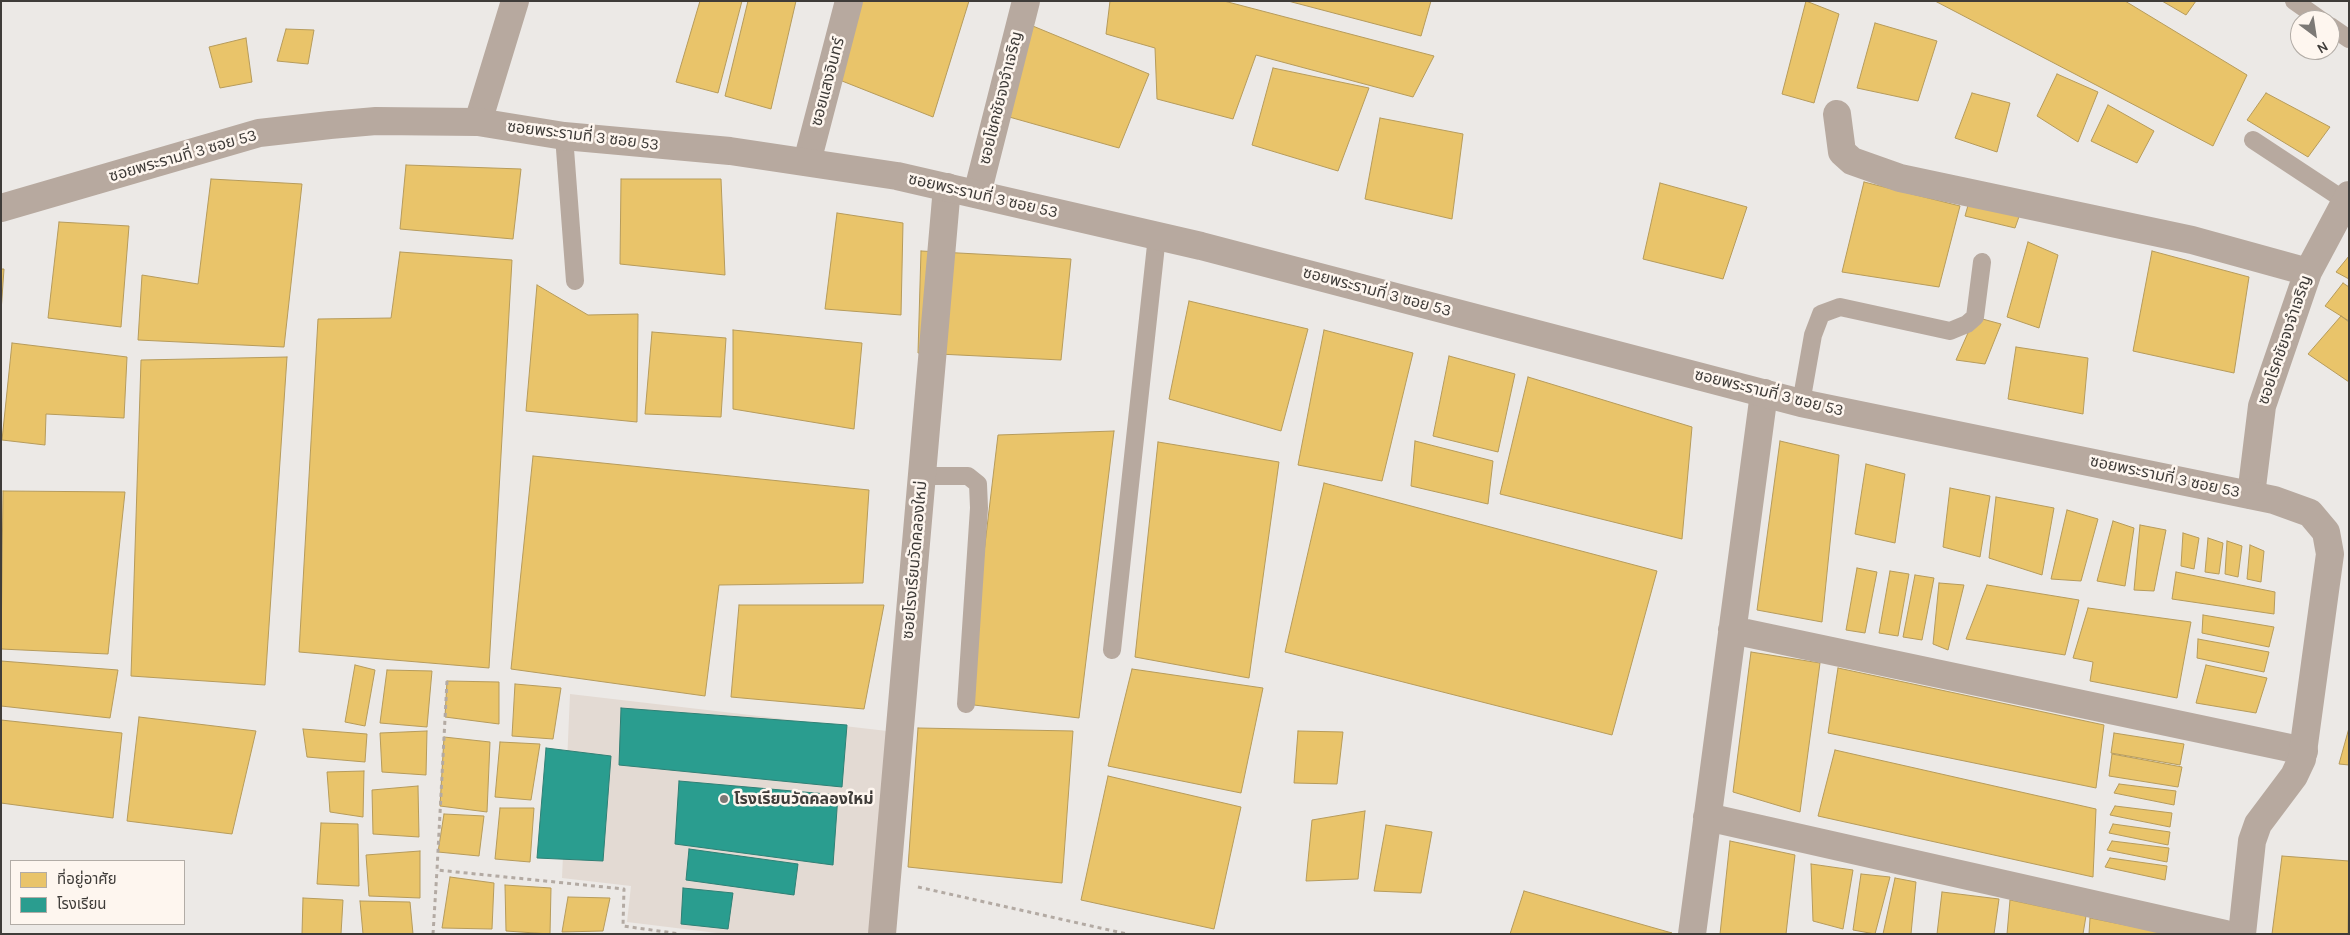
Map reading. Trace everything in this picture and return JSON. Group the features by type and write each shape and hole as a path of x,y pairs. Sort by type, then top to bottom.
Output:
{"street":[{"path":"478,122 515,1"},
{"name":"ซอยแสงอินทร์","path":"807,162 849,1"},
{"name":"ซอยโชคชัยจงจำเจริญ","path":"978,194 1026,1"},
{"path":"1837,114 1842,152 1852,161 1900,178 2192,240 2308,272"},
{"name":"ซอยพระรามที่ 3 ซอย 53","path":"1,208 259,133 376,121 478,122 564,136 730,151 897,176 978,194 1158,236 1801,403 2274,500 2310,513 2326,532 2330,554 2304,751 2294,776 2258,824 2252,840 2242,934"},
{"name":"ซอยโรงเรียนวัดคลองใหม่","path":"882,934 947,187"},
{"name":"ซอยโรคชัยจงจำเจริญ","path":"2251,495 2262,406 2293,311 2308,272 2347,197"},
{"path":"1692,934 1764,394"},
{"path":"1732,630 2304,751"},
{"path":"1707,817 2225,934"}],"lane":[{"path":"2294,1 2307,10"},
{"path":"564,136 575,281"},
{"path":"2253,140 2347,197"},
{"path":"1112,650 1158,236"},
{"path":"1801,403 1813,335 1821,314 1840,307 1950,331 1967,324 1975,317 1982,262"},
{"path":"922,476 968,476 978,484 979,508 966,704"}],"path":[{"path":"433,934 447,681"},
{"path":"437,870 624,889 623,926 680,934"},
{"path":"886,884 910,886 1127,934"}],"shaded area":[{"name":"โรงเรียนวัดคลองใหม่","path":"570,694 887,731 873,934 725,934 627,922 631,886 562,878"}],"building: ที่อยู่อาศัย":[{"path":"700,1 742,1 718,93 676,82"},
{"path":"748,1 796,1 771,109 725,96"},
{"path":"854,1 969,1 933,117 837,79"},
{"path":"1110,1 1224,1 1434,56 1413,97 1256,55 1233,119 1157,99 1155,48 1106,34"},
{"path":"1288,1 1431,1 1421,36"},
{"path":"1806,1 1839,14 1814,103 1782,94"},
{"path":"1935,1 2125,1 2247,75 2213,146"},
{"path":"2162,1 2196,1 2186,15"},
{"path":"1011,17 1149,74 1119,148 988,111"},
{"path":"1875,23 1937,41 1918,101 1857,88"},
{"path":"286,29 314,30 308,64 277,61"},
{"path":"246,38 252,82 220,88 209,47"},
{"path":"1273,68 1369,88 1338,171 1252,145"},
{"path":"2057,74 2098,92 2078,142 2037,116"},
{"path":"1972,93 2010,103 1997,152 1955,138"},
{"path":"2266,93 2330,127 2308,157 2247,120"},
{"path":"2108,105 2154,131 2137,163 2091,141"},
{"path":"1380,118 1463,134 1452,219 1365,199"},
{"path":"406,165 521,169 513,239 400,229"},
{"path":"211,179 302,184 284,347 138,340 142,275 198,284"},
{"path":"621,179 721,179 725,275 620,264"},
{"path":"1864,182 1960,206 1939,287 1842,272"},
{"path":"1660,183 1747,207 1723,279 1643,259"},
{"path":"1974,184 2027,194 2015,228 1965,216"},
{"path":"837,213 903,223 901,315 825,309"},
{"path":"59,222 129,226 121,327 48,318"},
{"path":"2028,242 2058,255 2039,328 2007,317"},
{"path":"921,251 1071,259 1061,360 918,353"},
{"path":"2152,251 2249,277 2234,373 2133,351"},
{"path":"400,252 512,260 489,668 299,652 318,319 391,318"},
{"path":"2349,256 2349,279 2336,272"},
{"path":"1,269 4,269 1,312"},
{"path":"2343,283 2349,287 2349,321 2325,306"},
{"path":"537,285 588,315 638,314 637,422 526,411"},
{"path":"1189,301 1308,329 1281,431 1169,399"},
{"path":"2341,316 2349,322 2349,382 2308,354"},
{"path":"1975,317 2001,324 1985,364 1956,360"},
{"path":"733,330 862,343 854,429 733,409"},
{"path":"1324,330 1413,353 1382,481 1298,465"},
{"path":"652,332 726,338 721,417 645,414"},
{"path":"12,343 127,357 124,418 46,414 45,445 2,440"},
{"path":"2016,347 2088,358 2083,414 2008,399"},
{"path":"1449,356 1515,374 1498,452 1433,436"},
{"path":"287,357 265,685 131,676 141,360"},
{"path":"1528,377 1692,427 1682,539 1500,494"},
{"path":"1114,431 1079,718 966,704 998,435"},
{"path":"1415,441 1493,461 1488,504 1411,486"},
{"path":"1780,441 1839,455 1822,622 1757,610"},
{"path":"1158,442 1279,462 1249,678 1135,657"},
{"path":"533,456 869,490 863,583 719,585 705,696 511,669"},
{"path":"1866,464 1905,474 1895,543 1855,534"},
{"path":"1324,483 1657,571 1612,735 1285,652"},
{"path":"1950,488 1990,496 1980,557 1943,547"},
{"path":"3,491 125,492 108,654 1,649"},
{"path":"1996,497 2054,508 2042,575 1989,558"},
{"path":"2067,510 2098,519 2081,581 2051,579"},
{"path":"2113,521 2134,528 2125,586 2097,581"},
{"path":"2140,525 2166,530 2154,591 2134,590"},
{"path":"2183,533 2199,538 2194,569 2181,566"},
{"path":"2208,538 2223,543 2219,574 2205,572"},
{"path":"2227,541 2242,546 2238,577 2225,574"},
{"path":"2250,545 2264,551 2261,582 2247,579"},
{"path":"1857,568 1877,572 1865,633 1846,630"},
{"path":"1890,571 1909,574 1898,636 1879,633"},
{"path":"2176,572 2275,592 2274,614 2172,599"},
{"path":"1915,575 1934,578 1922,640 1903,637"},
{"path":"1939,583 1964,585 1948,650 1933,644"},
{"path":"1987,585 2079,600 2065,655 1966,639"},
{"path":"739,605 884,605 864,709 731,697"},
{"path":"2088,608 2191,622 2177,698 2090,681 2093,662 2073,658"},
{"path":"2203,615 2274,627 2269,647 2202,633"},
{"path":"2198,639 2269,652 2264,672 2197,658"},
{"path":"1751,652 1820,663 1800,812 1733,792"},
{"path":"1,661 118,670 110,718 1,706"},
{"path":"355,665 375,670 365,726 345,722"},
{"path":"2206,665 2267,678 2256,713 2196,703"},
{"path":"1838,668 2104,725 2096,788 1828,733"},
{"path":"1132,669 1263,688 1241,793 1108,766"},
{"path":"387,670 432,671 427,727 380,723"},
{"path":"447,681 499,682 499,724 445,717"},
{"path":"515,684 561,688 553,739 512,736"},
{"path":"139,717 256,731 232,834 127,821"},
{"path":"1,720 122,733 113,818 1,803"},
{"path":"918,728 1073,731 1062,883 908,867"},
{"path":"2349,728 2349,765 2339,764"},
{"path":"303,729 367,734 365,762 307,757"},
{"path":"427,731 426,775 382,772 380,733"},
{"path":"1298,731 1343,732 1337,784 1294,783"},
{"path":"2114,733 2184,744 2180,765 2111,753"},
{"path":"444,737 490,742 487,812 440,806"},
{"path":"500,742 540,744 531,800 495,797"},
{"path":"1835,750 2096,809 2093,877 1818,816"},
{"path":"2112,754 2182,767 2178,787 2109,776"},
{"path":"364,771 363,817 330,812 327,772"},
{"path":"1108,776 1241,807 1214,929 1081,900"},
{"path":"2119,784 2176,791 2174,805 2114,793"},
{"path":"418,786 419,837 373,834 372,790"},
{"path":"2115,806 2172,813 2170,827 2110,815"},
{"path":"500,808 534,808 530,862 495,859"},
{"path":"1365,811 1358,879 1306,881 1312,820"},
{"path":"444,814 484,816 479,856 438,852"},
{"path":"321,823 358,824 359,886 317,884"},
{"path":"2113,824 2170,832 2168,845 2109,833"},
{"path":"1386,825 1432,832 1421,893 1374,891"},
{"path":"1730,841 1795,855 1786,934 1720,934"},
{"path":"2112,841 2169,848 2167,862 2107,850"},
{"path":"420,851 420,898 369,896 366,855"},
{"path":"2282,856 2349,861 2348,934 2272,934"},
{"path":"2110,858 2167,866 2165,880 2105,867"},
{"path":"1811,864 1853,870 1843,929 1813,921"},
{"path":"1861,874 1890,877 1875,934 1853,930"},
{"path":"450,877 494,883 492,929 442,928"},
{"path":"1895,878 1916,882 1911,934 1883,934"},
{"path":"505,885 551,888 550,934 506,931"},
{"path":"1524,891 1672,933 1510,934"},
{"path":"1942,892 1999,899 1994,934 1937,934"},
{"path":"568,897 610,898 603,931 562,932"},
{"path":"303,898 343,900 341,934 302,934"},
{"path":"2010,900 2086,916 2083,934 2007,934"},
{"path":"360,901 410,902 413,934 363,934"},
{"path":"2090,918 2166,933 2166,934 2089,934"}],"building: โรงเรียน":[{"path":"621,708 847,725 842,787 619,765"},
{"path":"546,748 611,756 603,861 537,858"},
{"path":"679,781 838,795 833,865 675,844"},
{"path":"689,849 798,864 794,895 686,880"},
{"path":"683,888 733,893 728,929 681,924"}],"place":[{"name":"โรงเรียนวัดคลองใหม่","path":"724,799"}]}
